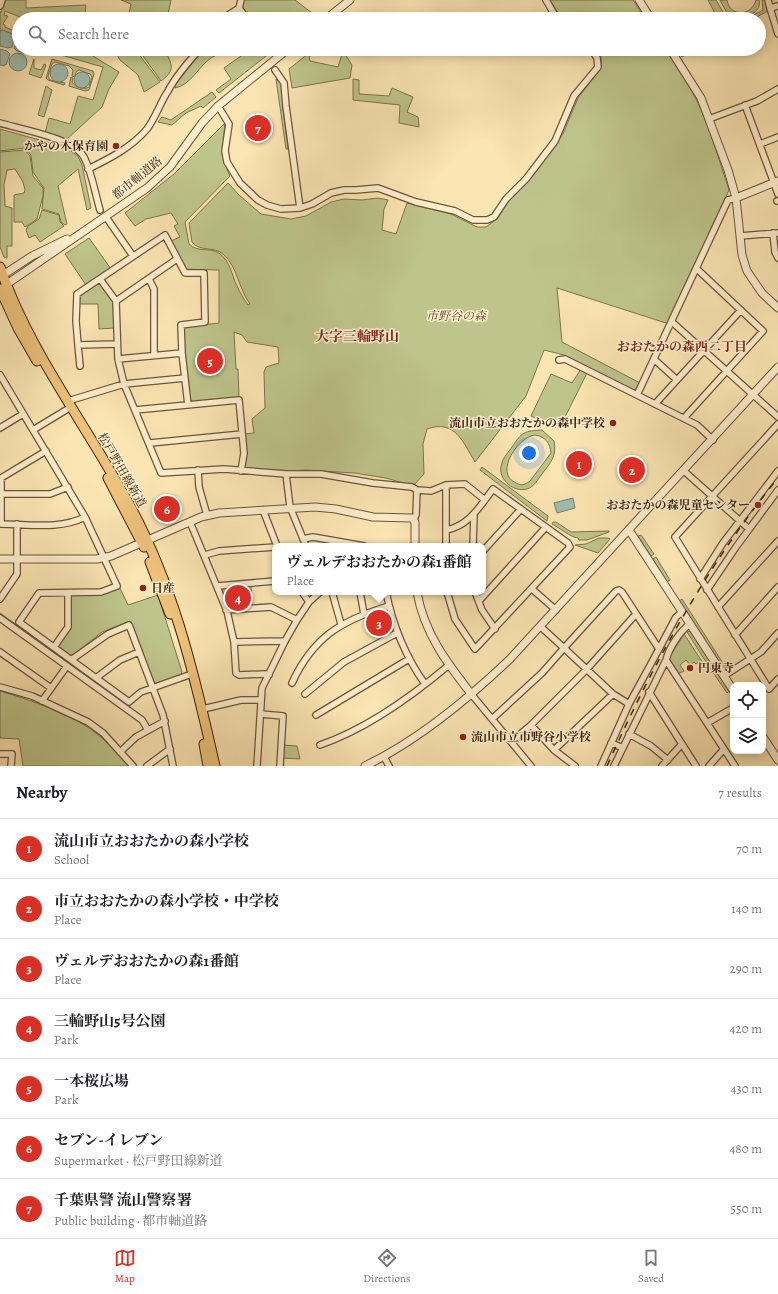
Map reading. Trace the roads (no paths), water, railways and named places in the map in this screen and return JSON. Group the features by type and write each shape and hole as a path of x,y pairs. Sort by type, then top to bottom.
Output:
{"main road":[{"name":"松戸野田線新道","path":"1,273 2,287 67,405 125,495 145,542 168,606 188,675 208,766"},
{"name":"松戸野田線新道","path":"145,542 164,578 179,622 194,673 215,766"}],"street":[{"path":"0,6 2,0"},
{"path":"233,12 239,8 241,0"},
{"path":"335,12 350,0"},
{"path":"546,0 553,12"},
{"path":"638,0 646,12"},
{"path":"768,0 778,34"},
{"path":"770,8 778,6"},
{"path":"239,8 242,12"},
{"path":"88,169 122,151 146,130 157,113 167,91 193,56"},
{"name":"都市軸道路","path":"2,287 147,188 165,172 218,106 279,56"},
{"path":"218,106 229,124 225,156 240,183 258,200 267,205 282,209 300,208 312,204 331,193 344,190 378,188 416,202 455,211 473,220 487,220 494,217 506,199 526,179 555,141 574,96 598,67 596,56"},
{"path":"674,56 697,92 728,170 736,198 742,255 751,278 762,293 778,308"},
{"path":"275,70 284,83 300,208"},
{"path":"709,119 767,96 778,89"},
{"path":"745,105 775,182 778,194"},
{"path":"0,123 65,142 83,155 100,210"},
{"path":"760,144 778,137"},
{"path":"637,395 655,360 728,200 775,182"},
{"path":"106,217 133,256"},
{"path":"1,273 86,230"},
{"path":"740,236 776,233 775,252 778,258"},
{"path":"80,366 76,321 77,294 165,235 185,273 204,273 205,322 180,325 188,405"},
{"path":"116,301 177,259"},
{"path":"684,418 763,331 696,269"},
{"path":"100,279 116,301 118,359 124,384 150,443 161,473 224,469 286,474 321,474 431,491 446,485 465,484 485,500"},
{"path":"149,279 154,289 154,355"},
{"path":"655,404 741,310"},
{"path":"672,322 778,417"},
{"path":"78,345 117,344"},
{"path":"118,359 182,352"},
{"path":"559,360 564,359 684,418 697,425 713,440"},
{"path":"655,360 677,380"},
{"path":"365,766 384,756 427,728 472,695 518,651 713,440 778,367"},
{"path":"0,375 85,517 117,586 101,592 39,594 19,622 129,702 141,692 188,675"},
{"path":"34,430 67,405 124,384 185,378"},
{"path":"135,410 239,400 244,453 241,471"},
{"path":"0,428 23,414"},
{"path":"778,424 676,537 700,579 769,689 778,679"},
{"path":"150,443 242,434"},
{"path":"46,451 1,478 0,524 59,525 85,517"},
{"path":"198,470 199,487 206,516"},
{"path":"684,471 739,522 749,529"},
{"path":"700,579 739,522 778,471"},
{"path":"286,474 291,508 305,543"},
{"path":"446,485 446,543"},
{"path":"1,494 50,494 68,487"},
{"path":"446,530 464,523 474,516 493,489 568,543 570,547 495,629 474,649 455,619 448,595"},
{"path":"415,543 414,519 416,515 417,490"},
{"path":"707,590 778,490"},
{"path":"0,559 89,560 105,558 190,522 219,513 324,507 364,515 414,519"},
{"path":"486,548 521,509"},
{"path":"263,510 275,543"},
{"path":"473,543 474,516"},
{"path":"190,522 205,555 226,610 234,642 236,673 239,675 269,675"},
{"path":"0,599 16,577 17,524"},
{"path":"486,593 546,527"},
{"path":"629,530 730,685"},
{"path":"303,539 313,537 344,543"},
{"path":"718,607 778,541"},
{"path":"205,555 219,551 272,547"},
{"path":"217,586 272,581"},
{"path":"735,635 778,587"},
{"path":"532,588 556,610"},
{"path":"492,719 542,673 618,590 622,592 658,649"},
{"path":"54,647 68,627 68,593"},
{"path":"304,595 309,602"},
{"path":"257,766 262,688 284,641 309,602 317,595"},
{"path":"333,595 341,624"},
{"path":"361,595 364,614"},
{"path":"387,595 397,633 409,660 426,684"},
{"path":"418,595 424,619 431,635 449,665 531,766"},
{"path":"476,595 486,617 495,629"},
{"path":"479,601 484,595"},
{"path":"292,683 303,660 316,644 341,624 364,614 389,606"},
{"path":"226,610 271,607 297,620"},
{"path":"601,766 629,704 676,617 682,612"},
{"path":"511,742 531,725 586,669 636,614"},
{"path":"0,618 142,720 148,730"},
{"path":"614,766 649,692 677,638 684,628 690,624"},
{"path":"71,660 108,634 129,625 165,721 174,766"},
{"path":"540,627 613,694 629,704"},
{"path":"305,694 344,662 397,633"},
{"path":"724,676 761,652 778,633"},
{"path":"234,642 284,641"},
{"path":"0,652 51,688"},
{"path":"96,678 120,660 139,652"},
{"path":"316,715 409,660"},
{"path":"666,660 735,766"},
{"path":"320,745 377,718 426,684 449,665"},
{"path":"42,701 67,666"},
{"path":"0,687 42,701 88,722 102,733 133,766"},
{"path":"649,692 696,766"},
{"path":"554,750 613,694"},
{"path":"203,709 241,700 261,700"},
{"path":"707,724 730,710"},
{"path":"261,714 283,716 280,766"},
{"path":"120,752 136,737 165,721"},
{"path":"531,725 554,750 575,766"},
{"path":"629,734 651,746 668,760"},
{"path":"766,742 778,760"},
{"path":"611,743 623,748"},
{"path":"662,766 682,744"},
{"path":"147,766 170,749"},
{"path":"709,766 724,749"},
{"path":"0,754 12,754 11,766"},
{"path":"384,756 389,766"}],"railway":[{"path":"607,766 643,690 683,616 728,545 778,478"}],"place":[{"name":"千葉県警 流山警察署","path":"258,128"},
{"name":"かやの木保育園","path":"116,146"},
{"name":"一本桜広場","path":"210,361"},
{"name":"流山市立おおたかの森中学校","path":"613,423"},
{"name":"流山市立おおたかの森小学校","path":"579,464"},
{"name":"市立おおたかの森小学校・中学校","path":"632,470"},
{"name":"おおたかの森児童センター","path":"758,505"},
{"name":"セブン-イレブン","path":"167,509"},
{"name":"日産","path":"143,588"},
{"name":"三輪野山5号公園","path":"238,598"},
{"name":"ヴェルデおおたかの森1番館","path":"379,623"},
{"name":"円東寺","path":"690,668"},
{"name":"流山市立市野谷小学校","path":"463,737"}],"district":[{"name":"大字三輪野山","path":"357,336"},
{"name":"おおたかの森西二丁目","path":"682,346"}],"park label":[{"name":"市野谷の森","path":"456,316"}]}
